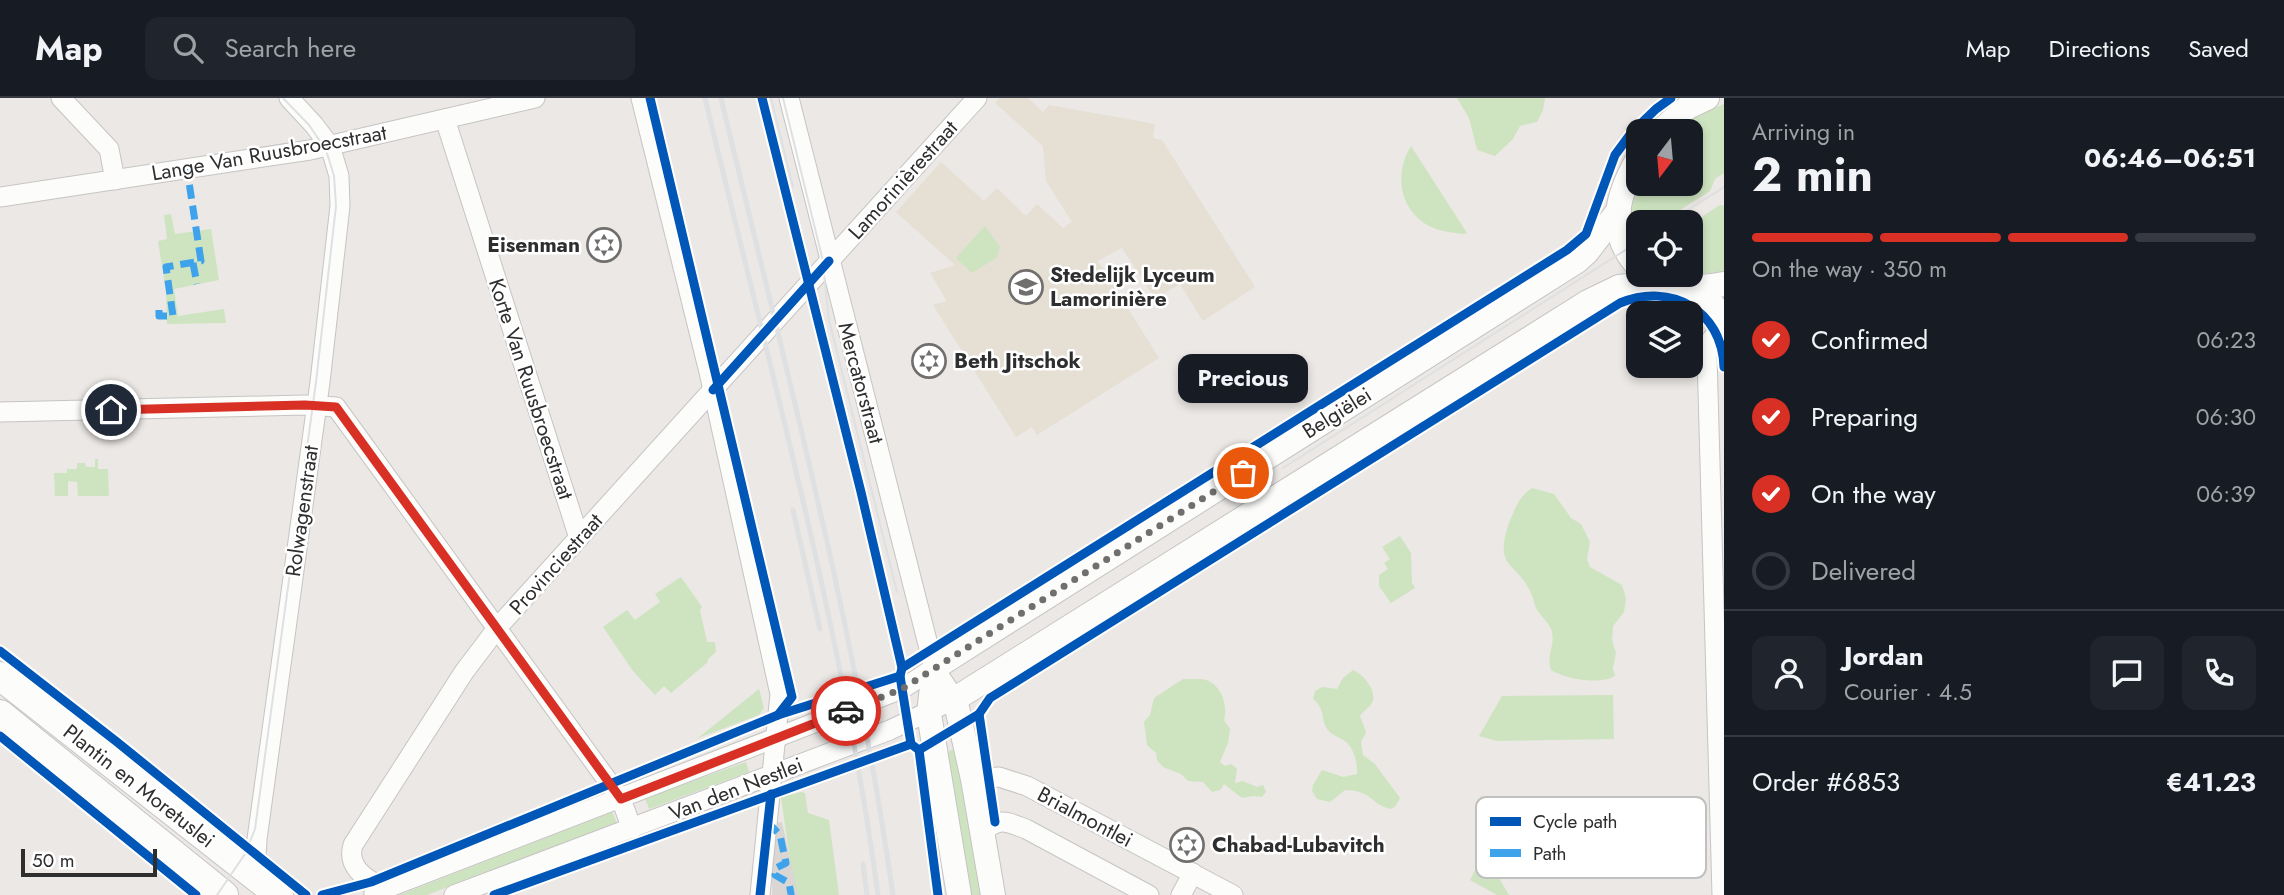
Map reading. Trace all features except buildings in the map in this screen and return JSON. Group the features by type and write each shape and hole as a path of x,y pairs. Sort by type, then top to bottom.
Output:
{"main road":[{"name":"Plantin en Moretuslei","path":"0,676 279,895"},
{"name":"Plantin en Moretuslei","path":"3,723 224,895"}],"street":[{"path":"61,98 109,149 115,180"},
{"path":"289,98 330,146"},
{"name":"Lange Van Ruusbroecstraat","path":"0,197 330,146 535,98"},
{"path":"641,98 713,390 780,694 760,895"},
{"name":"Mercatorstraat","path":"789,98 934,668 955,699 992,895"},
{"name":"Lamorinièrestraat","path":"829,261 977,98"},
{"path":"1673,119 1693,101"},
{"name":"Korte Van Ruusbroecstraat","path":"445,119 579,538"},
{"name":"Rolwagenstraat","path":"255,877 257,839 317,406 340,206 339,176 330,146"},
{"name":"Belgiëlei","path":"1626,184 1619,210 1618,231 1626,250"},
{"name":"Belgiëlei","path":"934,668 1577,261 1619,210"},
{"name":"Provinciestraat","path":"377,892 355,868 350,854 353,845 464,672 498,627 829,261"},
{"name":"Belgiëlei","path":"1688,287 1724,284"},
{"name":"Belgiëlei","path":"955,699 1588,302 1626,285"},
{"path":"1692,288 1712,304 1724,319"},
{"path":"1722,895 1707,355 1711,340 1724,326"},
{"path":"0,412 336,407 621,799 632,829"},
{"name":"Mercatorstraat","path":"934,668 929,713 959,895"},
{"name":"Van den Nestlei","path":"377,892 902,689 934,668"},
{"name":"Van den Nestlei","path":"454,895 632,829 772,785 955,699"},
{"name":"Brialmontlei","path":"972,779 999,777 1027,786 1233,895"},
{"name":"Brialmontlei","path":"982,833 995,822 1005,821 1026,828 1149,895"},
{"path":"1181,895 1193,873"}],"shaded area":[{"path":"1000,98 1028,98 1043,112 1049,105 1155,124 1153,138 1162,140 1255,287 1203,321 1180,284 1155,299 1122,248 1098,261 1159,358 1037,435 1032,427 1016,437 933,305 947,301 930,273 955,265 896,212 941,162 984,201 997,188 1026,216 1037,204 1063,228 1072,222 1046,181 1043,146 995,103"},
{"path":"782,822 798,895 772,895 773,823"}],"green space":[{"path":"1457,98 1545,98 1537,122 1520,126 1513,139 1495,156 1477,150 1469,118"},
{"path":"1724,104 1724,173 1715,179 1710,191 1703,195 1703,119 1691,119"},
{"path":"1411,146 1467,233 1436,229 1424,223 1408,205 1401,182 1405,158"},
{"path":"1634,196 1702,196 1680,210 1629,210"},
{"path":"1720,205 1724,206 1724,272 1703,274 1703,216"},
{"path":"171,214 175,234 211,229 219,280 174,289 178,316 224,309 226,323 167,324 166,290 158,241 167,239 164,215"},
{"path":"985,226 1000,247 996,258 972,273 956,258"},
{"path":"95,459 98,459 98,469 108,469 109,496 78,496 77,482 68,481 68,496 55,496 54,473 67,473 67,469 77,469 77,463 95,467"},
{"path":"1532,488 1554,494 1571,518 1581,524 1590,542 1587,559 1590,567 1622,585 1626,599 1624,612 1613,626 1615,676 1609,679 1583,680 1551,670 1551,629 1537,610 1526,584 1505,558 1505,538 1513,512"},
{"path":"1400,536 1411,553 1412,583 1415,588 1391,603 1379,586 1379,575 1388,569 1384,563 1390,559 1382,547"},
{"path":"681,577 702,607 700,610 707,642 715,642 716,652 671,693 664,686 655,695 633,671 603,627 627,610 635,620 660,602 655,594"},
{"path":"1353,670 1365,679 1373,693 1372,703 1360,716 1366,732 1361,742 1363,755 1375,764 1400,798 1395,807 1390,809 1354,791 1345,790 1330,802 1317,799 1312,791 1322,770 1343,777 1357,774 1351,748 1327,729 1320,707 1313,699 1315,691 1322,687 1337,689 1343,678"},
{"path":"1183,679 1206,680 1220,691 1224,703 1224,720 1230,729 1228,743 1220,762 1225,766 1231,764 1237,769 1235,783 1243,781 1257,787 1263,785 1266,792 1262,797 1242,798 1224,784 1220,790 1212,792 1203,782 1188,781 1181,774 1163,767 1157,760 1156,753 1147,745 1144,722 1150,715 1154,698"},
{"path":"759,689 764,708 759,715 698,738"},
{"path":"1613,695 1614,739 1497,741 1479,736 1502,696"},
{"path":"958,747 984,895 969,895 945,753"},
{"path":"746,762 749,772 649,809 645,798"},
{"path":"805,793 808,813 829,820 839,895 795,895 781,797"},
{"path":"612,812 617,823 427,895 399,895"},
{"path":"1476,868 1476,878 1499,878 1509,895 1497,895 1470,880"}],"tram line":[{"path":"217,895 245,854 255,829 316,382 336,206 334,176 326,150 309,125 283,98"},
{"path":"771,98 793,187"},
{"path":"783,98 822,257 829,320 897,592"},
{"path":"1688,210 1724,187"},
{"path":"1283,468 1626,250"}],"railway":[{"path":"705,98 824,594 863,794 878,895"},
{"path":"721,98 838,594 859,694 893,895"},
{"path":"793,510 820,629"},
{"path":"863,864 867,895"}],"marked path":[{"path":"159,310 159,316 173,316 166,267 201,261 187,169"},
{"path":"193,263 197,284"},
{"path":"1243,473 1252,489 1256,487"},
{"path":"768,822 780,835 786,863 776,868 775,875 789,883 789,895"}],"cycle path":[{"path":"650,98 792,697 778,715"},
{"path":"762,98 861,492 902,668 900,676 911,744 919,750 938,895"},
{"path":"902,668 1567,250 1586,234 1615,155 1632,132 1671,98"},
{"path":"713,390 829,261"},
{"path":"919,750 979,714 990,698 1620,303 1639,297 1657,296 1675,299 1690,306 1704,316 1714,330 1721,347 1724,367"},
{"path":"0,651 306,895"},
{"path":"322,895 371,882 778,715 900,676"},
{"path":"979,714 995,822"},
{"path":"0,736 196,895"},
{"path":"494,895 911,744"},
{"path":"760,895 771,794"}],"way so far":[{"path":"846,711 902,689 1243,473"}],"place":[{"name":"Eisenman","path":"604,245"},
{"name":"Stedelijk Lyceum Lamorinière","path":"1026,287"},
{"name":"Beth Jitschok","path":"929,361"},
{"name":"Precious","path":"1243,473"},
{"name":"Chabad-Lubavitch","path":"1187,845"}],"route":[{"path":"111,410 305,405 336,407 621,799 846,711"}]}
